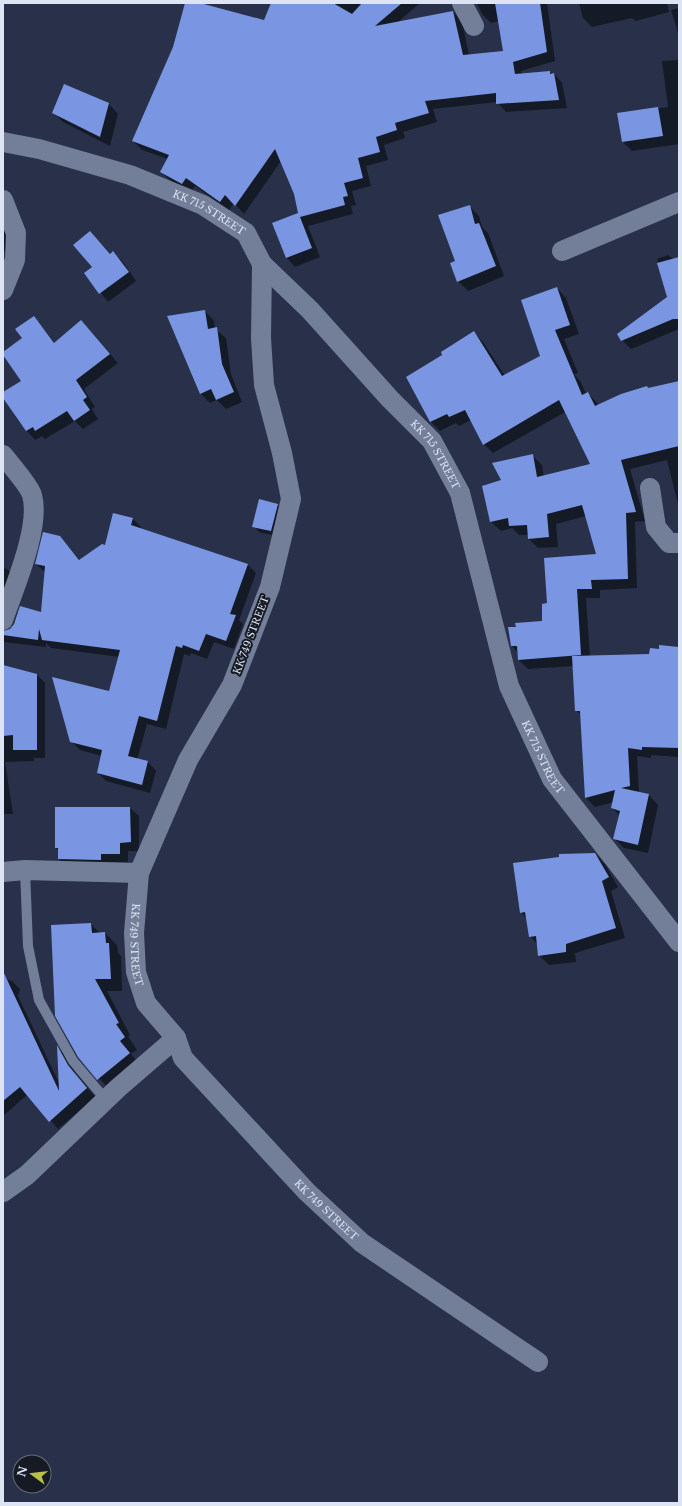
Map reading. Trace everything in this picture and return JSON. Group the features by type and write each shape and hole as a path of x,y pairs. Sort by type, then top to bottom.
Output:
{"street":[{"path":"462,3 474,26"},
{"name":"KK 715 STREET","path":"3,142 39,149 130,174 203,205 246,233 262,264 310,310 390,399 432,441 460,493 509,686 552,779 679,942"},
{"path":"3,200 16,233 15,260 3,290"},
{"path":"562,251 679,202"},
{"name":"KK 749 STREET","path":"262,264 260,338 264,385 282,453 291,499 270,587 232,685 188,760 139,873 134,933 136,972 146,1003 176,1038 183,1058 307,1192 362,1243 538,1362"},
{"path":"3,454 32,494 35,517 26,551 3,620"},
{"path":"650,488 656,527 669,543 679,543"},
{"path":"3,872 25,870 139,873"},
{"path":"3,1192 27,1175 106,1100 176,1038"}],"lane":[{"path":"25,870 28,946 40,1000 73,1061 106,1100"}],"building":[{"path":"185,3 200,3 264,20 271,3 333,3 352,14 362,3 402,3 375,26 453,11 463,55 503,51 495,3 540,3 547,52 513,62 515,74 550,71 550,74 554,73 559,100 496,104 496,93 425,101 429,113 395,123 397,130 376,137 380,152 358,158 363,178 344,183 348,196 343,197 345,205 300,217 312,248 286,258 272,223 298,213 294,194 275,149 235,206 225,195 220,202 186,178 182,184 160,172 169,155 132,141 173,47"},
{"path":"64,84 109,103 100,137 52,113"},
{"path":"658,107 663,136 622,142 617,113"},
{"path":"470,205 475,224 479,223 496,266 457,282 450,263 455,261 438,215"},
{"path":"90,231 110,254 113,251 129,272 99,294 84,273 92,267 73,245"},
{"path":"679,257 679,319 673,319 621,341 617,334 667,297 657,263"},
{"path":"557,287 570,325 555,330 582,395 588,392 595,406 621,394 647,386 648,388 679,381 679,446 621,460 636,512 626,513 628,579 591,580 592,589 577,589 581,655 518,660 517,646 511,646 508,627 516,627 515,623 542,621 542,604 547,603 544,558 596,554 582,505 547,514 549,537 528,539 527,525 509,526 508,518 490,522 482,486 501,480 492,463 533,454 537,477 590,464 559,400 483,445 465,410 449,417 447,414 430,422 406,377 442,355 441,352 474,331 502,376 540,356 521,300"},
{"path":"205,310 208,329 217,327 222,364 234,392 216,400 211,389 200,394 167,316"},
{"path":"34,316 54,343 81,320 110,354 76,380 87,397 83,400 90,410 74,421 67,411 35,431 33,427 26,431 3,398 3,392 21,381 3,355 3,352 22,338 15,329"},
{"path":"259,499 278,504 271,531 252,527"},
{"path":"113,513 133,518 131,525 248,564 230,614 236,615 226,641 206,634 199,651 183,645 182,648 176,646 157,721 139,716 128,756 148,761 142,785 97,773 102,750 70,742 52,677 109,691 120,650 42,640 39,629 38,640 3,635 3,631 10,629 14,624 20,606 41,612 45,566 35,564 43,532 60,536 79,560 102,544 105,545"},
{"path":"659,645 679,647 679,748 642,747 642,750 628,748 630,786 621,788 649,794 638,845 613,839 620,811 611,808 615,790 585,798 580,711 575,711 572,656 649,654 650,648 659,649"},
{"path":"3,665 37,674 37,750 13,750 13,735 3,736"},
{"path":"55,807 130,807 131,842 120,843 120,854 101,854 101,860 58,859 58,848 55,848"},
{"path":"595,853 609,877 602,881 616,928 566,944 566,952 538,956 536,936 529,937 525,912 520,913 513,863 559,857 559,854"},
{"path":"91,923 92,933 105,932 106,943 109,943 111,979 95,979 119,1023 116,1024 125,1037 120,1041 130,1053 97,1080 78,1057 55,1016 51,925"},
{"path":"3,971 59,1091 57,1045 68,1065 87,1088 49,1122 20,1087 3,1101"}]}
